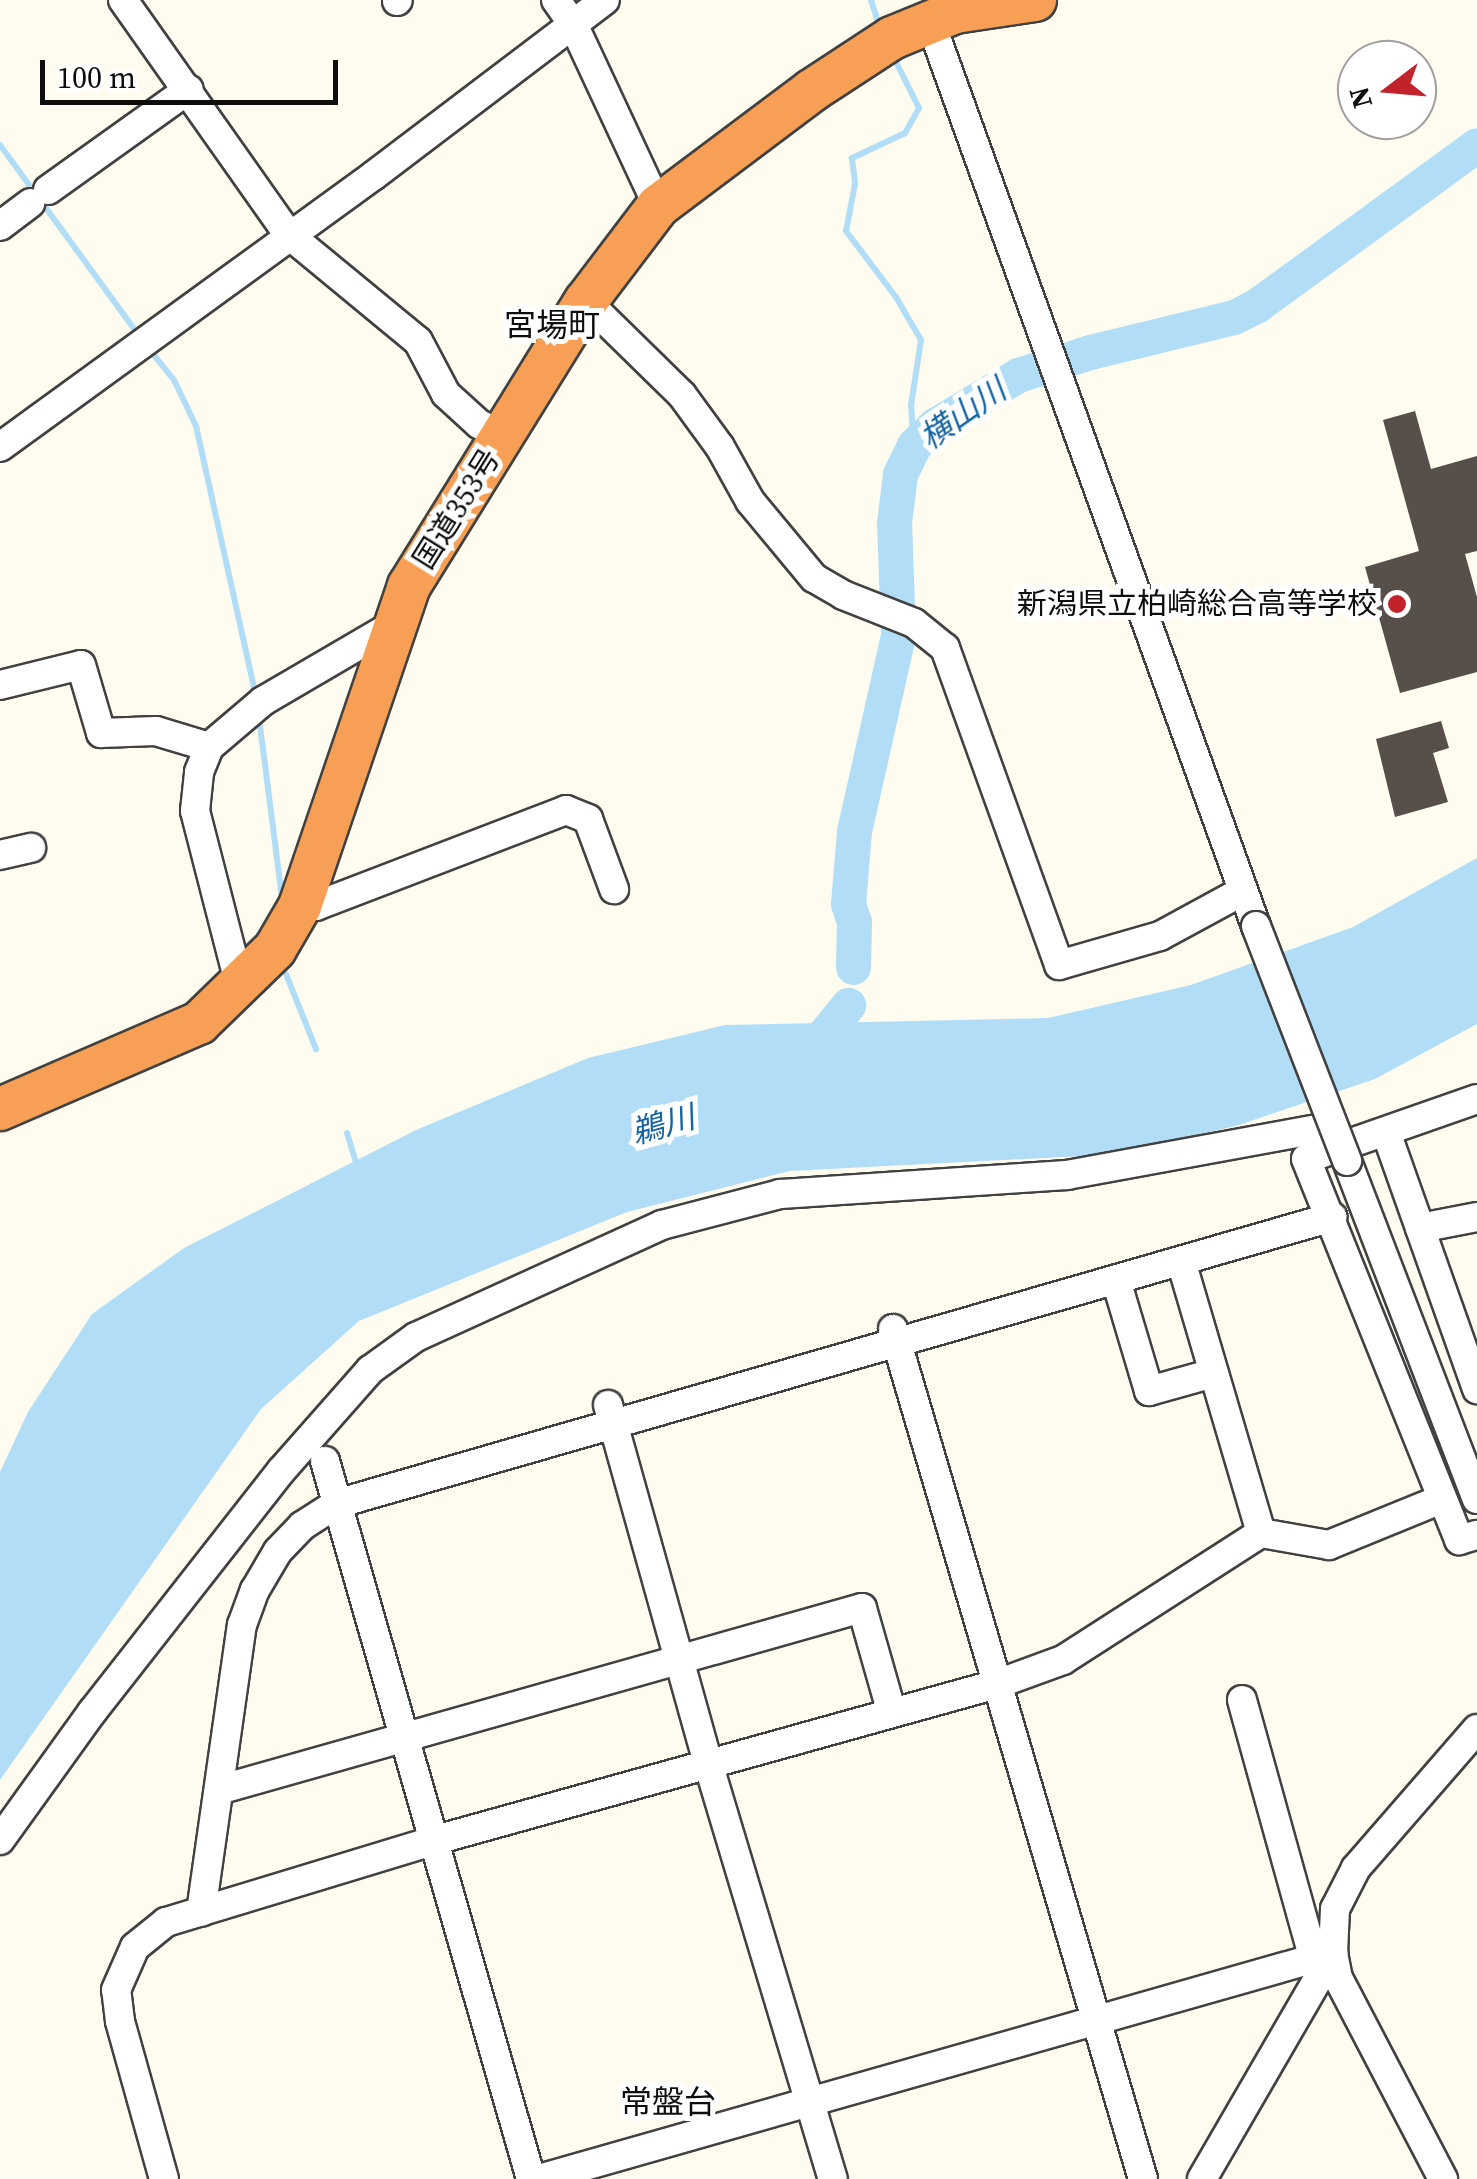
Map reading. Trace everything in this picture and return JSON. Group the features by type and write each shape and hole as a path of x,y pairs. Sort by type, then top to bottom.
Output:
{"highway":[{"name":"国道353号","path":"0,1110 180,1033 213,1012 276,949 300,906 410,586 586,300 658,206 811,91 892,38 930,20 983,5 1035,0"}],"street":[{"path":"123,0 288,234 418,341 446,394 480,424 502,435"},
{"path":"556,0 573,24 658,206"},
{"path":"1,444 373,176 606,0"},
{"path":"930,20 1242,891 1477,1498"},
{"path":"0,226 189,89"},
{"path":"586,300 682,396 720,447 750,501 802,566 826,587 914,623 945,648 1059,966 1160,936 1242,891"},
{"path":"240,986 194,811 199,772 208,747 256,706 336,655 395,624"},
{"path":"0,686 81,665 101,732 156,731 208,747"},
{"path":"300,906 333,900 566,810 588,818 614,889"},
{"path":"0,855 31,848"},
{"path":"1477,1099 1306,1159 1460,1540 1477,1536"},
{"path":"0,1840 92,1712 282,1471 370,1370 416,1337 662,1225 780,1194 1068,1175 1317,1129"},
{"path":"1386,1132 1477,1389"},
{"path":"201,1912 222,1789 242,1625 255,1590 278,1551 302,1526 336,1504 611,1415 1116,1280 1332,1217"},
{"path":"1420,1228 1477,1218"},
{"path":"1180,1261 1261,1533"},
{"path":"1116,1280 1148,1391 1214,1373"},
{"path":"896,1336 1143,2179"},
{"path":"611,1415 708,1764 834,2179"},
{"path":"325,1461 532,2179"},
{"path":"164,2179 120,2021 116,1990 135,1947 166,1922 432,1841 996,1684 1063,1660 1261,1533 1328,1545 1442,1500"},
{"path":"222,1789 862,1608 892,1712"},
{"path":"1242,1700 1324,1956 1443,2179"},
{"path":"1202,2179 1324,1956 1335,1909 1356,1868 1477,1730"},
{"path":"540,2179 1324,1956"}],"water":[{"name":"鵜川","path":"1477,858 1477,1024 1375,1079 1236,1126 1103,1155 790,1171 627,1212 359,1321 261,1409 0,1780 0,1472 28,1412 92,1314 184,1248 416,1130 588,1058 725,1025 1048,1018 1191,985 1353,927"}],"building":[{"path":"1415,411 1431,469 1477,456 1477,551 1465,554 1477,597 1477,672 1400,693 1365,567 1419,551 1383,420"},
{"path":"1441,721 1449,748 1433,753 1448,802 1395,817 1376,739"}],"waterway":[{"path":"871,0 880,28"},
{"path":"893,56 919,108 905,133 852,158 855,184 846,231 896,297 921,340 911,405 914,445"},
{"path":"0,145 138,334"},
{"name":"横山川","path":"853,967 854,922 848,904 854,831 898,635 894,523 900,474 914,445 935,425 1018,375 1090,352 1234,317 1256,306 1477,145"},
{"path":"149,349 174,380 196,426 256,696"},
{"path":"259,718 282,897"},
{"path":"286,974 316,1049"},
{"name":"横山川","path":"804,1059 848,1005"},
{"path":"347,1133 357,1165"}],"place":[{"name":"新潟県立柏崎総合高等学校","path":"1397,604"}],"district":[{"name":"宮場町","path":"552,325"},
{"name":"常盤台","path":"668,2102"}]}
